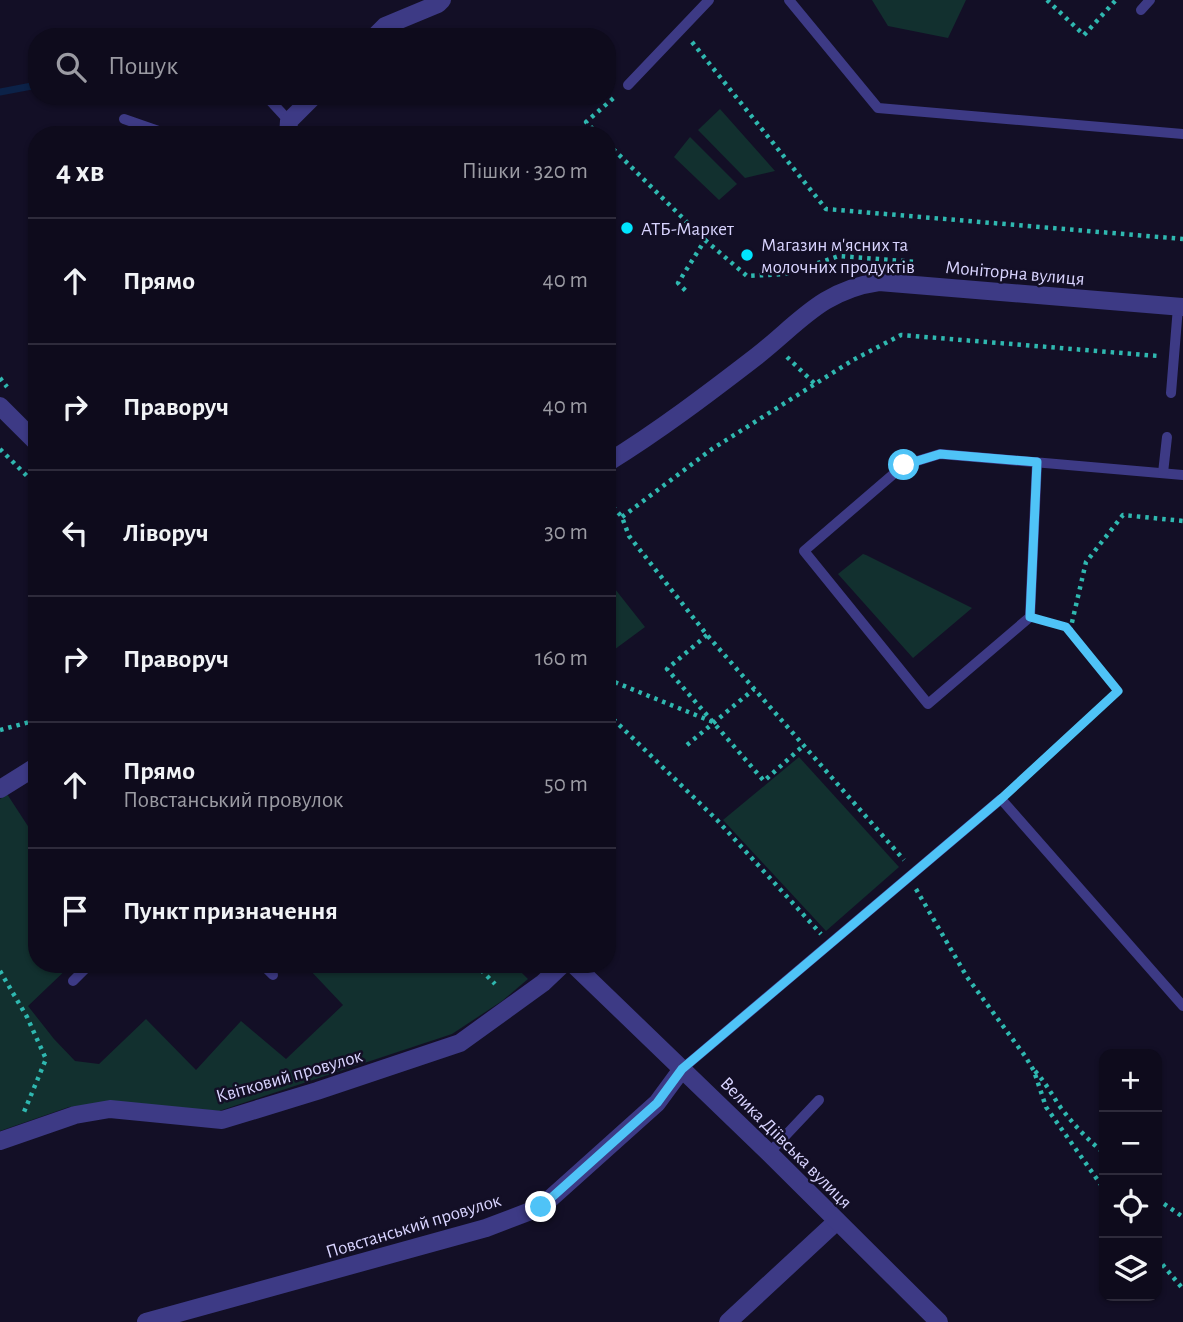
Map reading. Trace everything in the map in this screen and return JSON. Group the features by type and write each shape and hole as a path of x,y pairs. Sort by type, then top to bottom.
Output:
{"street":[{"path":"384,28 438,5 442,0"},
{"path":"290,126 307,105"},
{"name":"Моніторна вулиця","path":"616,455 757,356 816,306 835,293 856,285 878,282 1181,307"},
{"path":"0,406 28,434"},
{"path":"0,789 28,772"},
{"name":"Квітковий провулок","path":"7,1139 75,1115 110,1109 222,1120 460,1043 554,973"},
{"name":"Велика Діївська вулиця","path":"582,973 939,1322"},
{"name":"Повстанський провулок","path":"146,1322 486,1228 541,1207 657,1103 682,1069"},
{"path":"728,1322 837,1221"}],"lane":[{"path":"628,85 709,0"},
{"path":"789,0 878,108 1183,134"},
{"path":"1141,10 1150,0"},
{"path":"272,105 287,126"},
{"path":"124,119 144,126"},
{"path":"1171,393 1181,307"},
{"path":"1163,473 1167,437"},
{"path":"1037,462 1030,617 928,704 804,551 904,465 940,454 1037,462 1183,475"},
{"path":"682,1069 1001,799 1183,1006"},
{"path":"74,981 82,973"},
{"path":"769,1153 819,1100"}],"path":[{"path":"1047,0 1084,35 1116,0"},
{"path":"682,28 826,209 1183,239"},
{"path":"616,96 628,85"},
{"path":"590,126 586,122 605,105"},
{"path":"616,152 705,240 675,281 687,292"},
{"path":"622,517 712,449 853,360 901,335 1174,358"},
{"path":"757,356 781,352 815,384"},
{"path":"0,449 28,477"},
{"path":"616,510 622,517 629,536 707,635 914,872 915,888 967,977 1076,1126 1099,1148"},
{"path":"1070,632 1086,562 1122,515 1183,521"},
{"path":"1001,799 1118,691 1066,627 1030,617"},
{"path":"707,635 667,670 764,780 803,746"},
{"path":"616,683 713,723"},
{"path":"687,745 754,689"},
{"path":"0,730 28,722"},
{"path":"616,722 717,820 830,943"},
{"path":"0,971 27,1017 46,1059 7,1139"},
{"path":"484,973 495,984"},
{"path":"1034,1071 1046,1107 1099,1182"},
{"path":"1162,1202 1183,1217"},
{"path":"1162,1264 1183,1289"}],"green space":[{"path":"872,0 966,0 948,38 888,26"},
{"path":"720,109 775,171 745,178 698,130"},
{"path":"690,137 737,184 719,200 674,157"},
{"path":"863,554 972,608 913,658 838,574"},
{"path":"616,590 645,627 616,648"},
{"path":"799,757 899,867 826,931 723,820"},
{"path":"7,794 28,826 28,973 63,973 28,1006 75,1061 99,1064 146,1019 196,1070 241,1021 286,1059 343,1005 313,973 522,973 528,979 502,1001 452,1034 219,1111 118,1103 69,1107 0,1131 0,799"}],"waterway":[{"path":"0,92 28,87"}],"place":[{"name":"АТБ-Маркет","path":"627,228"},
{"name":"Магазин м'ясних та молочних продуктів","path":"747,255"}],"route":[{"path":"541,1207 657,1103 682,1069 1001,799 1118,691 1066,627 1030,617 1037,462 940,454 904,465"}]}
